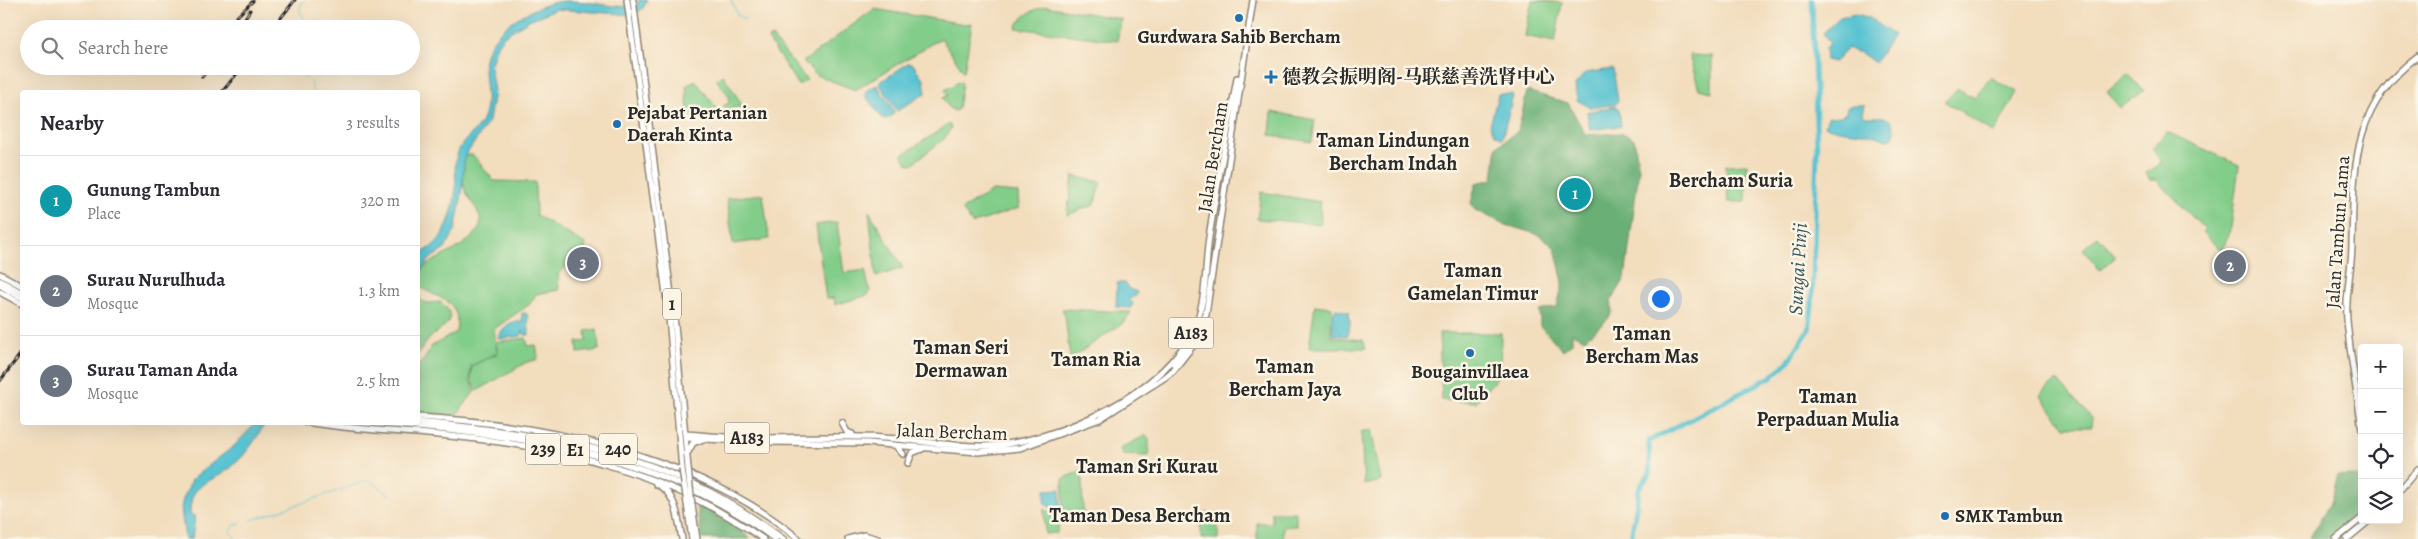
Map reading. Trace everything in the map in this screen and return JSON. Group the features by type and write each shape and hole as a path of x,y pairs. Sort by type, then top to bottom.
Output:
{"highway":[{"path":"0,281 20,292"},
{"path":"0,286 20,301"},
{"name":"E1","path":"420,423 493,430 538,438 644,464 698,486 732,503 783,539"},
{"name":"E1","path":"389,425 497,435 620,461 698,490 728,507 775,539"}],"main road":[{"name":"1","path":"628,0 633,20 671,296 688,460 685,468"},
{"name":"1","path":"633,0 633,20 669,317 679,427 690,505 697,539"},
{"name":"Jalan Bercham","path":"685,436 736,441 895,445 976,446 1016,443 1047,435 1088,420 1164,371 1193,330 1200,312 1209,240 1252,0"},
{"name":"Jalan Bercham","path":"685,436 764,438 883,437 978,452 1015,449 1052,438 1100,419 1173,371 1194,344 1206,314 1252,0"},
{"name":"Jalan Tambun Lama","path":"2358,397 2347,309 2352,267 2356,157 2363,131 2377,99 2400,71 2418,56"},
{"path":"1222,163 1220,192 1222,196"},
{"path":"1209,240 1211,244 1212,270"},
{"path":"0,274 20,285"},
{"path":"0,292 20,301"},
{"path":"1164,371 1170,368 1187,346 1194,344 1200,312"},
{"path":"683,410 688,430 698,435"},
{"name":"240","path":"420,416 508,426 591,442 641,455 672,467 740,499 777,522 799,539"},
{"path":"809,437 836,434 842,423 849,434 883,437"},
{"name":"239","path":"335,425 509,443 584,458 623,469 677,489 734,519 763,539"},
{"path":"679,427 685,436 682,441 685,468"},
{"path":"840,429 848,440 868,443"},
{"path":"847,437 904,444"},
{"path":"978,452 1012,446 1016,443 1020,445 1052,438"},
{"path":"688,460 689,449 697,441 736,441"},
{"path":"895,445 903,454"},
{"path":"908,463 915,450 936,445"},
{"path":"623,469 660,486 669,493 674,504 682,539"},
{"path":"2403,486 2418,469"},
{"name":"1","path":"690,505 692,539"},
{"path":"734,519 758,539"},
{"path":"2336,539 2358,522"},
{"path":"2343,539 2360,524"},
{"path":"2347,539 2365,524"},
{"path":"848,539 864,535 878,539"},
{"path":"859,539 867,539"}],"green space":[{"path":"1532,0 1562,3 1555,42 1525,36"},
{"path":"1046,6 1121,19 1117,41 1016,28 1018,23 1028,14"},
{"path":"874,9 965,24 972,23 964,72 941,38 855,90 816,75 803,62"},
{"path":"772,37 807,80 798,85 768,39"},
{"path":"1689,55 1712,56 1712,92 1699,89"},
{"path":"2128,74 2144,91 2120,108 2107,92"},
{"path":"723,75 741,103 741,107 725,109 723,106 729,103 729,96 716,79"},
{"path":"1990,77 2017,92 1994,133 1944,101 1958,89 1975,98"},
{"path":"695,80 718,110 691,115 688,112 686,86"},
{"path":"960,81 962,83 958,109 955,111 949,108 943,98 948,95 945,90"},
{"path":"1527,91 1568,103 1586,135 1622,133 1634,139 1639,169 1625,279 1611,301 1612,312 1608,319 1585,339 1572,333 1572,343 1563,350 1540,326 1540,311 1557,307 1563,282 1555,248 1540,235 1506,225 1475,210 1471,203 1476,183 1493,179 1497,146 1518,131"},
{"path":"1272,112 1315,120 1312,142 1270,135"},
{"path":"949,124 951,128 944,139 912,164 907,163 902,155"},
{"path":"2167,132 2239,165 2231,227 2222,251 2202,233 2205,230 2157,180 2150,180 2146,173 2162,162 2152,149"},
{"path":"464,155 473,155 494,181 535,182 536,215 585,244 585,251 558,274 559,290 536,294 530,304 494,329 496,342 526,338 528,346 536,345 538,357 536,360 527,362 477,391 471,380 472,366 498,353 496,344 497,353 471,366 470,381 475,391 456,416 420,413 420,363 432,346 456,332 457,321 456,313 448,302 420,287 420,270 469,240 479,228 480,217 467,195 462,164"},
{"path":"1747,164 1746,202 1728,202 1726,165"},
{"path":"1073,176 1101,182 1094,205 1067,215"},
{"path":"992,191 1018,193 1019,208 972,224 962,209"},
{"path":"1261,192 1320,202 1321,224 1257,219"},
{"path":"763,194 769,239 733,244 727,198"},
{"path":"869,211 903,268 876,277"},
{"path":"837,222 844,273 865,270 870,292 868,295 835,305 834,298 826,299 816,225"},
{"path":"2098,236 2116,256 2100,270 2083,249"},
{"path":"420,300 427,303 441,302 450,314 448,323 427,342 420,351"},
{"path":"1315,305 1332,307 1331,337 1363,340 1366,348 1309,348"},
{"path":"1062,309 1131,312 1123,323 1070,359 1065,315"},
{"path":"597,329 599,350 578,353 577,342 587,341 586,331"},
{"name":"Bougainvillaea Club","path":"1439,333 1501,333 1500,374 1476,402 1442,400"},
{"path":"2057,380 2092,418 2091,427 2065,427 2040,395"},
{"path":"1371,429 1381,481 1364,485 1361,432"},
{"path":"1146,435 1149,438 1149,456 1123,455 1120,449"},
{"path":"1082,470 1083,514 1063,514 1063,479"},
{"path":"2338,475 2358,477 2358,514 2329,539 2309,539 2330,503"},
{"path":"696,504 733,525 751,539 702,539"},
{"path":"1044,509 1060,517 1057,533 1045,534"},
{"path":"1272,512 1296,512 1296,526 1283,526 1283,539 1257,539 1257,523 1272,523"},
{"path":"1201,513 1218,513 1218,539 1201,539"}],"water":[{"path":"639,0 647,0 641,10 631,15 556,9 529,20 505,35 497,45 490,67 494,91 489,121 465,156 462,193 455,231 445,249 431,258 420,272 420,253 435,244 450,217 456,186 456,156 460,147 479,126 484,116 486,106 485,61 487,52 496,37 516,19 538,7 554,2 579,1 612,6 638,5"},
{"path":"1856,14 1870,18 1893,35 1875,63 1860,52 1855,52 1848,48 1835,62 1826,60 1825,48 1830,43 1823,33 1840,17"},
{"path":"908,63 913,64 924,80 926,93 897,111 879,83"},
{"path":"1613,69 1618,100 1616,104 1591,108 1577,100 1575,85 1585,73"},
{"path":"877,85 894,111 893,115 886,119 882,118 865,95 866,91"},
{"path":"1498,94 1512,94 1513,96 1502,139 1494,133 1490,126"},
{"path":"1864,105 1862,114 1866,117 1884,117 1891,121 1895,131 1893,137 1886,140 1871,135 1825,126 1828,117 1841,116 1846,113 1847,107"},
{"path":"1615,106 1619,109 1621,126 1590,130 1587,112"},
{"path":"1117,283 1125,283 1129,289 1137,292 1136,296 1129,299 1133,303 1131,308 1116,307"},
{"path":"1336,309 1349,312 1350,325 1348,336 1333,335 1333,313"},
{"path":"522,313 528,315 529,335 525,335 523,331 521,336 498,339 501,332 510,323 522,323"},
{"path":"254,425 264,425 254,442 235,464 197,490 191,504 190,515 195,516 192,539 185,539 181,508 193,478 234,446"},
{"path":"1060,489 1061,513 1045,504 1045,490"}],"waterway":[{"path":"305,0 301,4 300,12 305,20"},
{"path":"731,0 738,16 746,20"},
{"name":"Sungai Pinji","path":"1631,539 1639,488 1650,473 1649,441 1771,377 1787,363 1809,330 1812,306 1817,151 1812,0"},
{"path":"303,75 311,84 312,90"},
{"path":"252,520 369,480 389,494"},
{"path":"236,539 230,532 235,525 241,523"}],"railway":[{"path":"279,20 295,0"},
{"path":"233,20 253,1"},
{"path":"244,20 250,10"},
{"path":"224,90 236,75"},
{"path":"0,381 20,355"}],"place":[{"name":"Gurdwara Sahib Bercham","path":"1239,18"},
{"name":"德教会振明阁-马联慈善洗肾中心","path":"1271,77"},
{"name":"Pejabat Pertanian Daerah Kinta","path":"617,124"},
{"name":"Gunung Tambun","path":"1575,194"},
{"name":"Surau Taman Anda","path":"583,263"},
{"name":"Surau Nurulhuda","path":"2230,266"},
{"name":"Bougainvillaea Club","path":"1470,353"},
{"name":"SMK Tambun","path":"1945,516"}],"district":[{"name":"Taman Lindungan Bercham Indah","path":"1393,152"},
{"name":"Bercham Suria","path":"1731,180"},
{"name":"Taman Gamelan Timur","path":"1473,282"},
{"name":"Taman Bercham Mas","path":"1642,344"},
{"name":"Taman Seri Dermawan","path":"961,358"},
{"name":"Taman Ria","path":"1096,359"},
{"name":"Taman Bercham Jaya","path":"1285,378"},
{"name":"Taman Perpaduan Mulia","path":"1828,408"},
{"name":"Taman Sri Kurau","path":"1147,466"},
{"name":"Taman Desa Bercham","path":"1140,515"}]}
